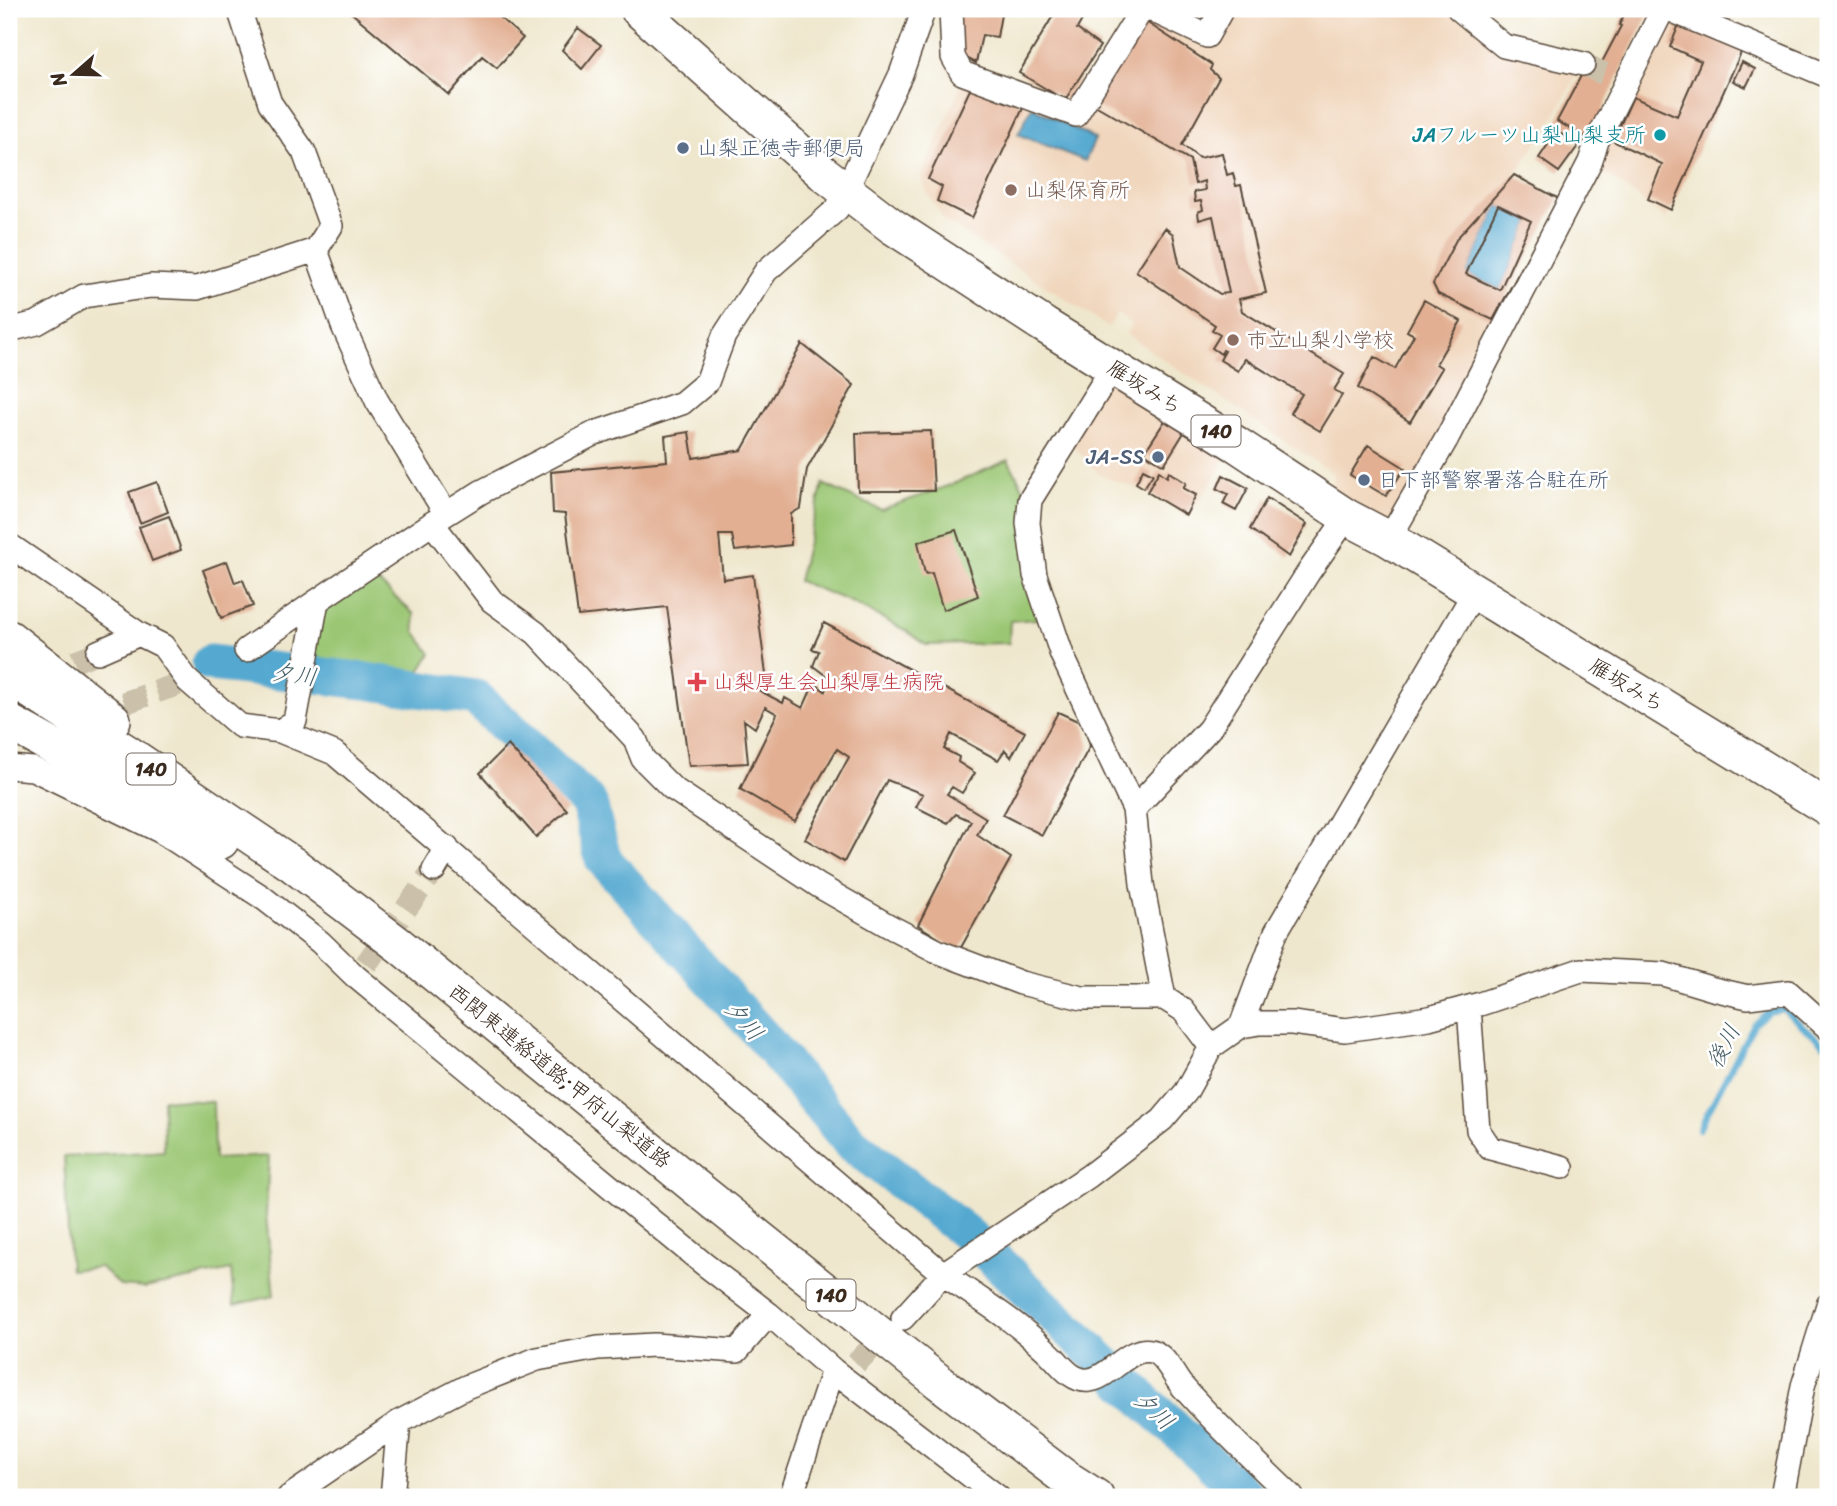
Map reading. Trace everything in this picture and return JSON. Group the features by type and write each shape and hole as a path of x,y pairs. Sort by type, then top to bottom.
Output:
{"highway":[{"name":"雁坂みち","path":"638,9 823,173 914,241 1347,517 1475,591 1828,808"},
{"path":"9,638 292,864"},
{"name":"西関東連絡道路;甲府山梨道路","path":"9,677 292,864 399,945 939,1382 1096,1497"},
{"path":"9,722 263,864 571,1085"}],"street":[{"path":"9,330 37,323 84,296 151,286 197,288 316,250 331,226 304,152 270,103 239,9"},
{"path":"246,650 439,518 595,433 682,403 707,382 724,336 766,271 836,209 901,74 924,9"},
{"path":"951,9 953,57 962,73 1076,115 1142,9"},
{"path":"1150,9 1207,36 1222,9"},
{"path":"1459,9 1504,46 1583,64"},
{"path":"1389,539 1447,438 1665,9 1828,76"},
{"path":"316,250 344,326 377,401 439,518 492,601 536,633 635,738 643,759 672,788 746,840 819,886 939,952 1021,983 1082,998 1164,998 1183,1010 1211,1047"},
{"path":"1114,367 1030,500 1028,523 1035,575 1062,655 1134,809 1142,884 1164,998"},
{"path":"1134,809 1209,730 1308,573 1347,517"},
{"path":"9,545 139,634 163,646 188,681 240,726 280,731 334,753 943,1274 1013,1323 1068,1373 1080,1380 1090,1380 1141,1351 1152,1351 1163,1359 1182,1386 1292,1497"},
{"path":"1241,1027 1276,932 1475,591"},
{"path":"280,731 295,721 317,601"},
{"path":"98,652 139,634"},
{"path":"9,767 33,769 162,832 262,897 361,970 704,1264 844,1370 998,1497"},
{"path":"434,870 447,848"},
{"path":"903,1318 943,1274 1089,1176 1162,1120 1186,1092 1211,1047 1241,1027 1260,1023 1292,1023 1345,1030 1429,1018 1581,970 1663,974 1748,997 1787,992 1828,1028"},
{"path":"1469,1007 1478,1130 1490,1148 1562,1167"},
{"path":"1782,1497 1803,1386 1828,1305"},
{"path":"289,1497 399,1422 466,1387 537,1359 598,1348 653,1345 737,1351 769,1314"},
{"path":"791,1497 844,1370"},
{"path":"392,1497 399,1422"}],"shaded area":[{"path":"1142,9 1207,36 1222,9 1460,9 1504,46 1583,64 1553,119 1515,175 1559,199 1493,319 1504,328 1389,539 1331,505 1334,474 1126,334 1131,324 1117,314 1108,327 945,221 929,196 921,177 965,76 1072,121"},
{"path":"1663,9 1746,42 1666,219 1590,162"},
{"path":"1113,367 1236,444 1190,516 1147,492 1100,475 1071,443"}],"green space":[{"path":"1008,460 1030,500 1049,618 1010,621 1009,643 926,645 905,630 851,602 798,581 823,484 881,510 953,484"},
{"path":"364,569 414,614 415,631 431,654 417,676 308,656 317,601"},
{"path":"163,1099 213,1102 214,1159 269,1156 266,1215 274,1296 234,1305 231,1270 145,1288 121,1286 100,1267 70,1270 64,1157 164,1151"}],"water":[{"path":"1032,107 1095,139 1085,161 1018,134"},
{"path":"1498,205 1531,221 1500,290 1466,274"}],"building":[{"path":"347,9 490,9 523,38 497,68 482,56 449,95"},
{"path":"956,9 1002,9 997,37 982,35 976,63 956,53"},
{"path":"1057,9 1087,11 1077,29 1100,46 1065,100 1019,73"},
{"path":"1627,9 1651,9 1589,139 1557,121 1583,72 1589,75 1596,62 1601,64"},
{"path":"1146,22 1212,65 1210,70 1219,78 1182,145 1199,158 1222,153 1227,175 1233,173 1236,186 1241,185 1266,293 1239,299 1242,311 1344,374 1334,390 1342,395 1320,431 1290,413 1302,394 1245,359 1238,371 1220,360 1225,351 1221,354 1212,348 1220,335 1212,330 1215,325 1136,271 1165,228 1173,234 1180,267 1220,294 1229,293 1213,216 1199,220 1198,212 1203,210 1201,201 1195,202 1194,192 1205,190 1204,181 1195,184 1190,160 1095,105"},
{"path":"1680,22 1743,48 1671,210 1648,199 1662,164 1613,141 1633,97 1677,116 1701,61 1670,47"},
{"path":"578,28 601,45 582,69 562,50"},
{"path":"1742,62 1755,69 1746,87 1733,81"},
{"path":"973,83 1024,106 972,218 937,201 942,187 928,179"},
{"path":"1557,131 1578,146 1559,172 1539,158"},
{"path":"1514,175 1559,199 1493,320 1438,294 1433,284 1457,238","holes":["1498,205 1531,221 1500,290 1466,274"]},
{"path":"1424,300 1461,321 1436,364 1442,368 1410,422 1358,388 1374,357 1395,369 1414,335 1407,331"},
{"path":"802,344 854,385 807,469 801,508 791,514 791,545 735,551 732,535 719,535 723,579 753,575 767,682 760,691 783,703 785,698 803,708 814,683 825,691 829,678 813,666 819,651 812,649 824,623 1025,732 1011,757 1005,750 998,760 951,734 944,749 959,757 958,762 975,773 962,793 952,787 947,794 986,818 977,835 1011,858 959,951 918,925 971,821 956,814 948,823 916,807 923,794 887,780 844,862 805,839 849,757 837,749 795,821 740,789 777,714 765,707 755,728 744,720 748,763 689,766 667,607 578,616 565,514 553,513 551,472 667,461 665,436 689,432 693,458 742,450"},
{"path":"1170,413 1188,426 1164,465 1144,453"},
{"path":"931,431 934,491 858,491 856,433"},
{"path":"1368,445 1405,468 1386,496 1350,475"},
{"path":"1143,469 1153,474 1144,488 1136,483"},
{"path":"1159,471 1167,477 1169,472 1186,483 1183,488 1196,495 1186,515 1147,492"},
{"path":"1223,475 1248,488 1236,511 1223,504 1228,494 1217,489"},
{"path":"157,482 168,512 140,523 129,492"},
{"path":"1267,498 1307,524 1289,557 1250,529"},
{"path":"169,516 181,550 152,561 139,527"},
{"path":"956,530 978,596 943,610 932,573 925,574 918,542"},
{"path":"227,561 235,583 243,580 253,606 221,618 203,570"},
{"path":"1058,712 1084,724 1090,746 1042,835 1003,815"},
{"path":"508,745 567,810 536,837 480,773"}],"waterway":[{"name":"夕川","path":"210,663 366,681 476,698 589,803 603,859 763,1037 850,1142 966,1233 1247,1497"},
{"name":"後川","path":"1699,1129 1754,1024 1768,1012 1783,1009 1828,1048"}],"tunnel":[{"path":"1583,64 1626,84"},
{"path":"43,674 98,652"},
{"path":"92,714 188,681"},
{"path":"366,964 434,870"},
{"path":"856,1363 892,1329"}],"place":[{"name":"JAフルーツ山梨山梨支所","path":"1660,135"},
{"name":"山梨正徳寺郵便局","path":"683,148"},
{"name":"山梨保育所","path":"1011,190"},
{"name":"市立山梨小学校","path":"1233,340"},
{"name":"JA-SS","path":"1158,457"},
{"name":"日下部警察署落合駐在所","path":"1364,480"},
{"name":"山梨厚生会山梨厚生病院","path":"697,682"}]}
